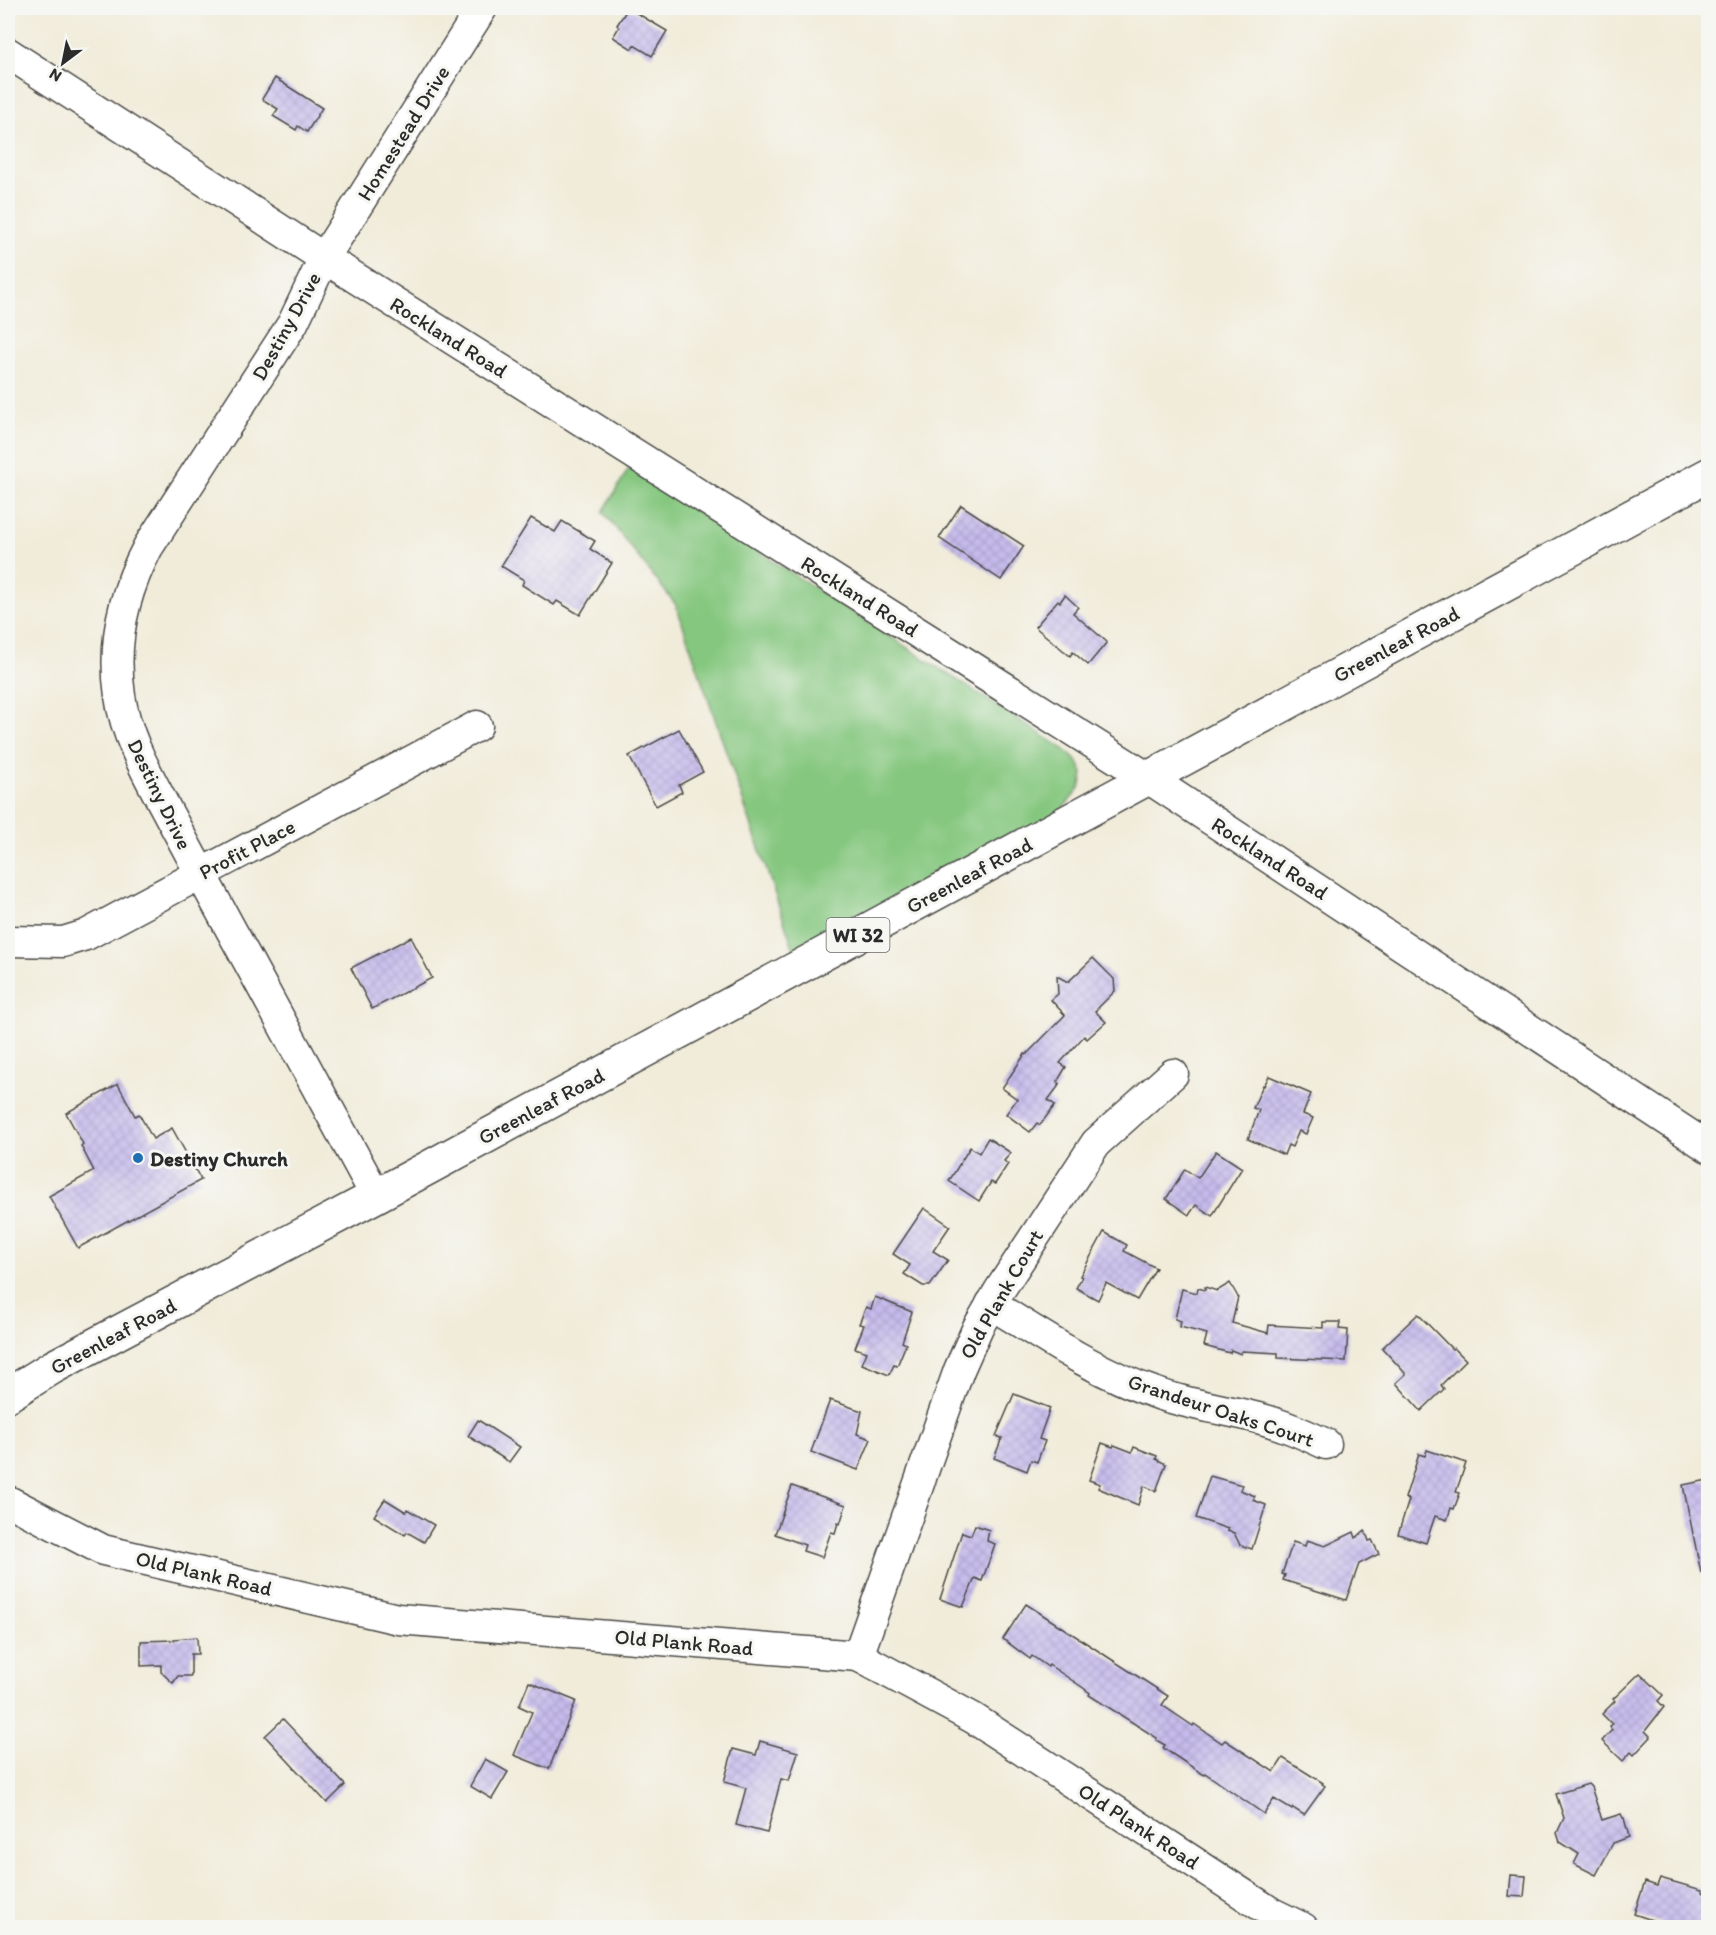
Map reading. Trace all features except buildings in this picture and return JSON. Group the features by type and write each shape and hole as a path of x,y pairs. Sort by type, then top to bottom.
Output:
{"main road":[{"name":"Greenleaf Road","path":"8,1395 53,1367 376,1196 1708,475"}],"street":[{"name":"Homestead Drive","path":"324,258 482,8"},
{"name":"Rockland Road","path":"8,53 324,258 1148,778 1708,1147"},
{"name":"Destiny Drive","path":"324,258 293,323 148,547 132,580 122,614 117,674 127,724 145,769 376,1196"},
{"name":"Profit Place","path":"8,941 57,942 86,935 477,726"},
{"name":"Old Plank Court","path":"858,1656 958,1370 978,1327 1062,1192 1096,1143 1173,1074"},
{"name":"Grandeur Oaks Court","path":"992,1304 1103,1371 1155,1393 1200,1407 1278,1424 1326,1444"},
{"name":"Old Plank Road","path":"8,1501 104,1550 398,1619 858,1656 973,1718 1272,1913 1303,1928"}],"green space":[{"path":"629,468 1064,749 1077,761 1083,773 1081,785 1076,793 1058,814 922,890 794,950 676,605 603,512"}],"place":[{"name":"Destiny Church","path":"138,1158"}]}
